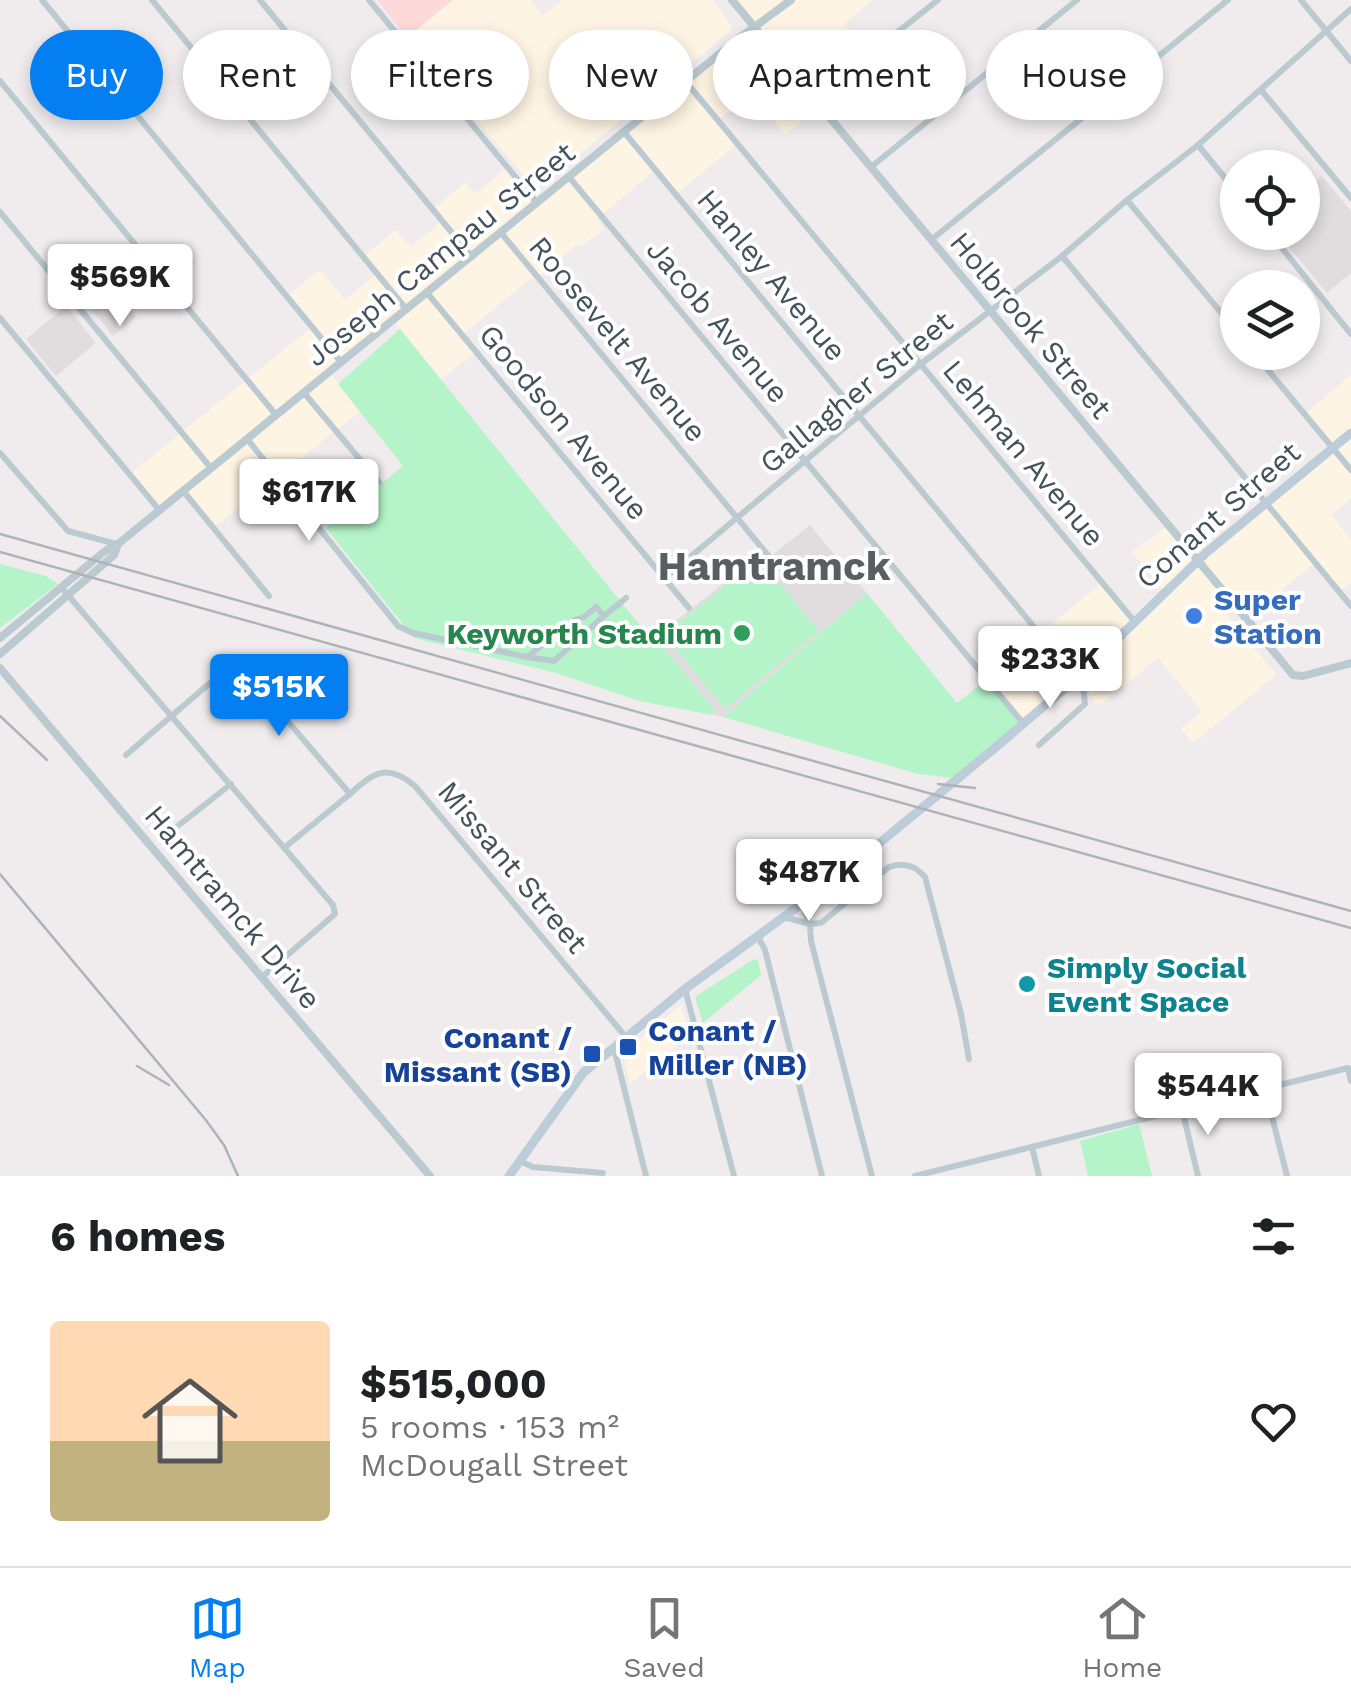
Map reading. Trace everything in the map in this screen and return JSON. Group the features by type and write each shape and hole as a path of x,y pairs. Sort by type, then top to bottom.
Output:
{"main road":[{"name":"Conant Street","path":"509,1176 578,1077 684,989 787,918 1023,723 1077,678 1197,561 1351,433"}],"street":[{"path":"42,0 342,364"},
{"path":"152,0 408,310"},
{"path":"260,0 473,258"},
{"path":"369,0 538,204"},
{"name":"Holbrook Street","path":"732,0 756,29"},
{"name":"Joseph Campau Street","path":"693,76 791,0"},
{"path":"900,30 938,0"},
{"path":"870,167 1077,0"},
{"path":"931,240 1228,0"},
{"path":"1300,0 1351,61"},
{"name":"Gallagher Street","path":"665,578 921,364 992,312 1198,145 1351,10"},
{"path":"0,81 277,416"},
{"name":"Lehman Avenue","path":"693,90 1135,622"},
{"path":"1262,90 1351,198"},
{"name":"Joseph Campau Street","path":"0,638 639,120"},
{"name":"Holbrook Street","path":"832,120 1197,561 1298,676 1351,663"},
{"name":"Hanley Avenue","path":"624,132 1077,678"},
{"path":"1198,145 1220,172"},
{"name":"Jacob Avenue","path":"570,177 1023,723"},
{"path":"1127,200 1220,311"},
{"path":"0,212 212,469"},
{"name":"Roosevelt Avenue","path":"502,234 772,560"},
{"path":"1283,250 1351,334"},
{"path":"1062,256 1351,606"},
{"name":"Goodson Avenue","path":"428,294 689,608"},
{"path":"0,318 160,511"},
{"path":"1269,370 1351,470"},
{"path":"305,394 380,482"},
{"path":"248,440 398,626 413,633 554,662 626,598"},
{"path":"0,453 68,530 118,544"},
{"path":"184,492 269,596"},
{"name":"Joseph Campau Street","path":"0,654 114,555 118,544"},
{"path":"61,588 332,905 335,914 262,977"},
{"path":"527,658 596,607 604,616"},
{"path":"126,755 224,671 232,666 242,668 350,794 284,848"},
{"name":"Hamtramck Drive","path":"0,668 430,1176"},
{"path":"1038,745 1085,704 1084,689 1077,678"},
{"name":"Missant Street","path":"350,794 373,774 389,772 401,774 415,786 626,1036"},
{"path":"174,828 231,784"},
{"path":"787,918 810,924 821,922 888,867 902,864 918,870 924,877 969,1059"},
{"path":"802,905 872,1176"},
{"path":"758,937 822,1176"},
{"path":"684,989 734,1176"},
{"path":"614,1046 646,1176"},
{"path":"916,1176 951,1172 1032,1147 1348,1068 1351,1081"},
{"path":"1265,1089 1287,1176"},
{"path":"1182,1110 1198,1176"},
{"path":"1032,1147 1039,1176"},
{"path":"519,1161 534,1167 602,1173"}],"shaded area":[{"path":"377,0 453,0 416,30 401,30"},
{"path":"453,0 530,0 543,15 563,0 713,0 732,27 713,30 713,45 693,62 693,30 549,30 549,120 621,120 538,188 533,187 477,120 529,120 529,30 417,30"},
{"path":"732,0 872,0 844,24 849,30 755,29"},
{"path":"713,63 713,120 718,120 737,144 676,194 655,170 597,219 604,229 529,280 463,334 476,352 441,379 395,322 330,373 360,411 219,524 212,526 184,492 160,511 129,475 312,327 287,296 320,270 345,300 376,274 363,257 396,230 411,247 442,221 433,209 465,183 476,194 507,167 538,204 642,120 693,120 693,79"},
{"path":"773,120 802,120 785,134"},
{"path":"1320,178 1351,211 1351,273 1327,293 1320,285 1320,270 1308,270 1291,250 1320,250"},
{"path":"101,273 136,317 113,336 78,293"},
{"path":"66,306 96,343 56,376 26,339"},
{"path":"1351,375 1351,498 1331,515 1351,539 1351,582 1339,592 1314,563 1246,619 1229,599 1220,605 1276,675 1193,743 1181,729 1202,711 1158,658 1098,706 1077,679 1023,723 986,680 1102,582 1135,621 1165,592 1132,552 1168,525 1197,560 1332,448 1305,414"},
{"name":"Keyworth Stadium","path":"810,525 867,593 723,717 713,714 715,710 655,637 765,551 770,557"},
{"path":"681,1005 690,1035 630,1084 623,1053"}],"green space":[{"path":"400,329 651,639 655,637 715,710 712,715 639,701 556,673 414,638 326,528 403,466 338,384"},
{"name":"Keyworth Stadium","path":"759,558 819,631 725,709 664,635"},
{"path":"0,564 46,576 58,584 0,628"},
{"path":"867,593 957,703 986,680 1023,723 954,778 918,774 723,717"},
{"path":"758,960 761,975 703,1023 695,997"},
{"path":"1139,1124 1152,1176 1088,1176 1080,1141"}],"railway":[{"path":"0,534 1351,911"},
{"path":"0,552 1351,928"},
{"path":"0,716 47,760"},
{"path":"938,784 975,788"},
{"path":"0,874 205,1119 224,1145 238,1176"},
{"path":"137,1066 169,1085"}],"place":[{"name":"Super Station","path":"1194,616"},
{"name":"Keyworth Stadium","path":"742,633"},
{"name":"Simply Social Event Space","path":"1027,984"},
{"name":"Conant / Miller (NB)","path":"628,1047"},
{"name":"Conant / Missant (SB)","path":"592,1054"}],"district":[{"name":"Hamtramck","path":"774,566"}]}
